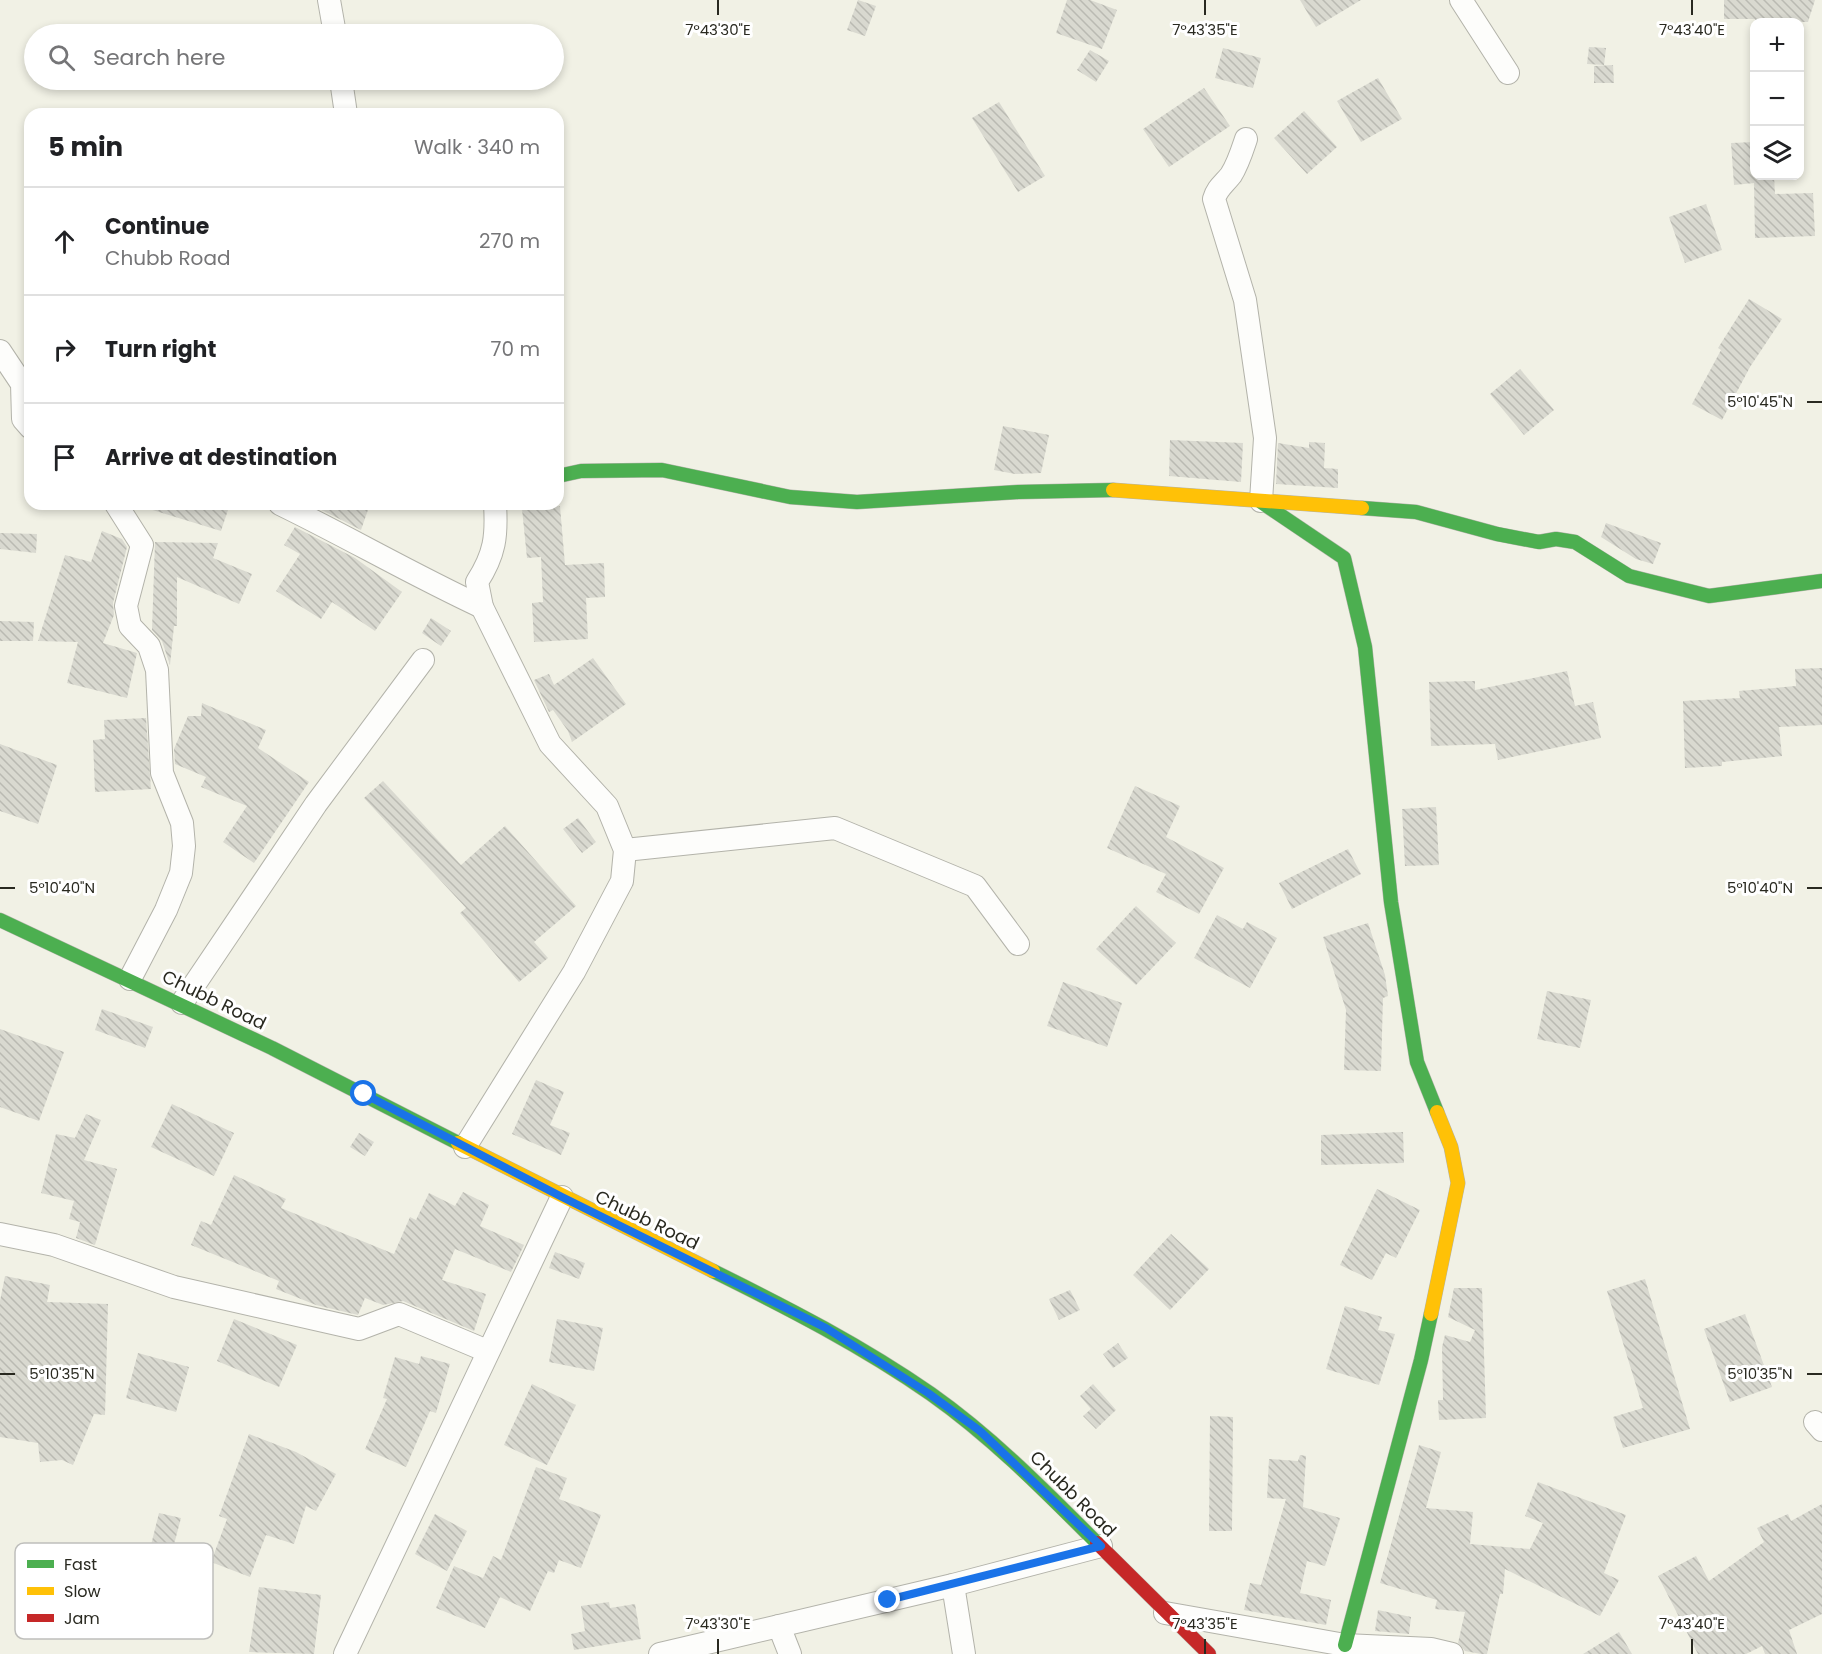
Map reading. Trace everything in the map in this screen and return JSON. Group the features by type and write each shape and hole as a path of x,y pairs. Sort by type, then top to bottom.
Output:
{"street":[{"path":"329,0 333,24"},
{"path":"1461,0 1508,73"},
{"path":"343,90 345,108"},
{"path":"1245,139 1240,157 1230,175 1216,190 1214,199 1245,300 1265,438 1261,501"},
{"path":"0,351 22,384 22,418 24,420"},
{"path":"564,475 581,471 662,470 790,497 856,502 1018,492 1106,490 1416,512 1497,534 1539,542 1556,539 1575,542 1629,576 1709,596 1822,581"},
{"path":"1261,501 1344,558 1365,647 1391,902 1417,1062 1451,1147 1458,1183 1421,1360 1346,1645"},
{"path":"120,510 142,545 126,606 130,626 150,646 156,670 162,773 182,823 183,846 181,873 166,910 130,979"},
{"path":"292,510 340,533 404,570 482,607"},
{"path":"465,1147 574,972 622,881 625,850 607,806 550,744 482,607 477,582 489,564 497,535 495,510"},
{"path":"182,1003 316,804 423,660"},
{"path":"625,850 835,828 975,886 1018,944"},
{"name":"Chubb Road","path":"0,920 182,1003 562,1197 826,1328 928,1393 980,1431 1101,1546 1163,1613 1209,1654"},
{"path":"345,1654 562,1197"},
{"path":"0,1234 54,1245 174,1287 320,1318 358,1329 399,1314 487,1351"},
{"path":"660,1654 953,1585 1101,1546"},
{"path":"953,1585 964,1654"},
{"path":"1163,1613 1346,1645 1431,1648 1452,1654"},
{"path":"779,1626 790,1654"}],"building":[{"path":"858,0 876,6 865,36 847,30"},
{"path":"1067,0 1090,0 1117,10 1102,49 1056,33"},
{"path":"1300,0 1361,0 1316,27"},
{"path":"1724,0 1815,0 1808,22 1804,22 1804,18 1724,19"},
{"path":"1589,47 1606,48 1604,65 1587,64"},
{"path":"1223,48 1261,58 1253,88 1215,78"},
{"path":"1090,50 1109,61 1096,82 1077,70"},
{"path":"1613,65 1614,83 1594,83 1594,66"},
{"path":"1378,78 1402,119 1361,142 1337,101"},
{"path":"1204,88 1230,126 1169,167 1143,129"},
{"path":"999,102 1045,176 1018,192 972,118"},
{"path":"1304,111 1337,147 1307,174 1274,138"},
{"path":"1750,142 1750,180 1774,180 1775,194 1813,193 1815,236 1755,238 1754,183 1734,185 1731,143"},
{"path":"1706,204 1722,250 1685,263 1669,217"},
{"path":"1749,299 1782,319 1750,367 1722,420 1692,404 1721,350 1718,348"},
{"path":"1520,369 1554,410 1524,435 1490,394"},
{"path":"1003,426 1049,435 1041,473 1015,474 994,470"},
{"path":"1170,440 1243,443 1241,482 1169,476"},
{"path":"1309,442 1325,443 1324,468 1338,469 1338,488 1276,484 1278,443 1309,448"},
{"path":"153,510 228,510 221,531"},
{"path":"322,510 368,510 361,530"},
{"path":"522,510 560,510 565,565 604,563 605,597 586,598 588,639 534,642 532,603 543,602 541,557 527,558"},
{"path":"1606,523 1661,543 1653,564 1636,559 1601,537"},
{"path":"295,527 355,558 402,592 375,631 332,602 321,619 276,591 300,554 284,545"},
{"path":"102,531 122,539 127,547 113,603 114,615 103,643 137,653 127,698 67,683 78,642 38,641 65,555 91,562"},
{"path":"0,533 37,534 36,553 0,549"},
{"path":"155,542 218,543 213,558 252,574 239,604 177,577 177,626 174,626 170,665 162,641 152,630"},
{"path":"431,618 451,631 441,646 422,633"},
{"path":"0,621 34,622 33,641 0,641"},
{"path":"593,658 626,704 572,742 568,731 553,710 549,712 534,680 549,674 554,685"},
{"path":"1822,668 1822,725 1779,727 1782,756 1722,762 1722,766 1685,768 1683,701 1740,698 1739,691 1796,686 1795,669"},
{"path":"1567,671 1575,706 1593,702 1601,738 1498,760 1495,744 1431,746 1429,682 1475,681 1475,690"},
{"path":"202,703 266,730 258,748 309,782 254,863 223,842 247,806 201,787 206,777 175,764 174,749 188,716 201,716"},
{"path":"146,718 151,789 95,792 93,740 105,739 104,720"},
{"path":"0,744 57,765 38,824 0,811"},
{"path":"383,781 461,865 505,826 576,906 534,942 548,958 519,982 460,913 466,908 364,798"},
{"path":"1135,786 1180,806 1166,837 1224,868 1199,914 1156,892 1166,874 1107,848"},
{"path":"1436,807 1439,865 1405,866 1402,809"},
{"path":"578,818 596,842 582,853 563,829"},
{"path":"1348,849 1361,874 1292,909 1279,883"},
{"path":"1136,906 1176,943 1136,985 1096,949"},
{"path":"1217,915 1243,929 1247,922 1277,938 1250,988 1194,958"},
{"path":"1368,923 1385,975 1388,996 1383,998 1381,1071 1344,1070 1346,1010 1323,937"},
{"path":"1063,982 1122,1003 1107,1047 1047,1026"},
{"path":"1547,991 1591,1000 1580,1048 1537,1039"},
{"path":"102,1009 153,1027 145,1048 95,1030"},
{"path":"0,1029 64,1052 39,1121 0,1107"},
{"path":"536,1080 564,1092 550,1125 570,1133 561,1155 512,1134"},
{"path":"172,1104 234,1133 214,1176 151,1147"},
{"path":"86,1114 101,1120 84,1160 117,1169 95,1245 76,1238 80,1222 69,1219 74,1201 41,1193 56,1134 75,1138"},
{"path":"1403,1132 1404,1163 1321,1165 1321,1135"},
{"path":"359,1133 374,1142 365,1156 350,1147"},
{"path":"234,1175 286,1199 281,1208 394,1254 410,1217 416,1220 429,1193 455,1206 463,1192 489,1205 480,1226 524,1245 511,1272 455,1249 442,1280 486,1294 474,1331 403,1301 383,1305 365,1298 358,1315 316,1305 276,1289 279,1281 191,1245 201,1221 211,1225"},
{"path":"1377,1189 1420,1210 1396,1258 1386,1253 1372,1280 1340,1265"},
{"path":"1171,1234 1209,1269 1170,1310 1133,1275"},
{"path":"555,1252 585,1263 579,1279 549,1268"},
{"path":"5,1276 50,1285 47,1302 108,1304 105,1415 94,1414 73,1465 62,1460 40,1462 38,1443 0,1437 0,1301"},
{"path":"1645,1279 1690,1429 1623,1448 1613,1417 1643,1408 1607,1291"},
{"path":"1454,1288 1482,1288 1486,1418 1439,1420 1438,1400 1443,1400 1442,1347 1445,1335 1470,1342 1475,1330 1448,1317"},
{"path":"1070,1290 1080,1310 1059,1320 1049,1299"},
{"path":"1345,1306 1382,1317 1378,1330 1395,1334 1379,1385 1326,1369"},
{"path":"1745,1314 1772,1387 1730,1402 1704,1329"},
{"path":"234,1319 297,1345 279,1387 217,1361"},
{"path":"557,1319 603,1328 594,1371 549,1362"},
{"path":"1118,1343 1128,1358 1113,1368 1103,1354"},
{"path":"138,1353 189,1367 176,1412 126,1398"},
{"path":"421,1356 450,1364 436,1413 430,1411 406,1467 365,1449 387,1399 383,1398 395,1357 419,1364"},
{"path":"532,1384 576,1405 547,1465 504,1445"},
{"path":"1093,1384 1116,1410 1096,1429 1083,1416 1091,1409 1080,1396"},
{"path":"1210,1416 1233,1417 1232,1531 1209,1531"},
{"path":"249,1434 296,1452 336,1474 316,1511 306,1506 294,1544 266,1535 250,1577 213,1563 213,1557 227,1519 219,1516"},
{"path":"1419,1445 1441,1452 1426,1508 1473,1512 1470,1544 1530,1549 1543,1523 1525,1516 1538,1482 1626,1515 1604,1573 1619,1580 1600,1616 1505,1569 1503,1594 1500,1594 1487,1654 1481,1654 1465,1651 1458,1643 1465,1612 1435,1609 1437,1600 1380,1583"},
{"path":"1300,1455 1306,1456 1303,1507 1340,1518 1325,1566 1307,1561 1300,1593 1331,1600 1326,1625 1244,1610 1250,1583 1261,1585 1286,1499 1267,1498 1269,1459 1298,1461"},
{"path":"536,1467 567,1478 559,1499 601,1515 581,1568 559,1560 554,1573 548,1571 530,1611 500,1597 485,1628 436,1608 454,1566 483,1578 493,1556 501,1560"},
{"path":"1822,1504 1822,1614 1789,1630 1797,1654 1765,1654 1762,1646 1746,1654 1698,1654 1658,1576 1696,1556 1709,1581 1764,1542 1757,1528 1788,1514 1791,1521"},
{"path":"159,1513 181,1518 174,1543 152,1543"},
{"path":"435,1514 467,1531 447,1571 415,1554"},
{"path":"259,1587 321,1595 314,1654 249,1652"},
{"path":"609,1602 610,1608 635,1604 641,1639 574,1650 571,1634 585,1631 581,1606"},
{"path":"1378,1610 1411,1617 1409,1634 1375,1631"},
{"path":"1619,1632 1632,1654 1583,1654"}],"traffic: fast":[{"path":"564,475 581,471 662,470 790,497 857,502 1018,492 1113,490"},
{"path":"1261,502 1344,558 1365,647 1391,902 1417,1062 1437,1112"},
{"path":"1362,508 1416,512 1497,534 1539,542 1556,539 1575,542 1629,576 1709,596 1822,581"},
{"path":"0,920 272,1048 458,1143"},
{"path":"713,1271 824,1328 931,1394 997,1446 1097,1543"},
{"path":"1345,1645 1421,1360 1431,1314"}],"traffic: slow":[{"path":"1113,490 1362,508"},
{"path":"1431,1314 1458,1183 1451,1147 1437,1112"},
{"path":"458,1143 713,1271"}],"traffic: jam":[{"path":"1097,1543 1209,1654"}],"route":[{"path":"364,1094 562,1197 826,1328 928,1393 980,1431 1101,1546 888,1600"}]}
